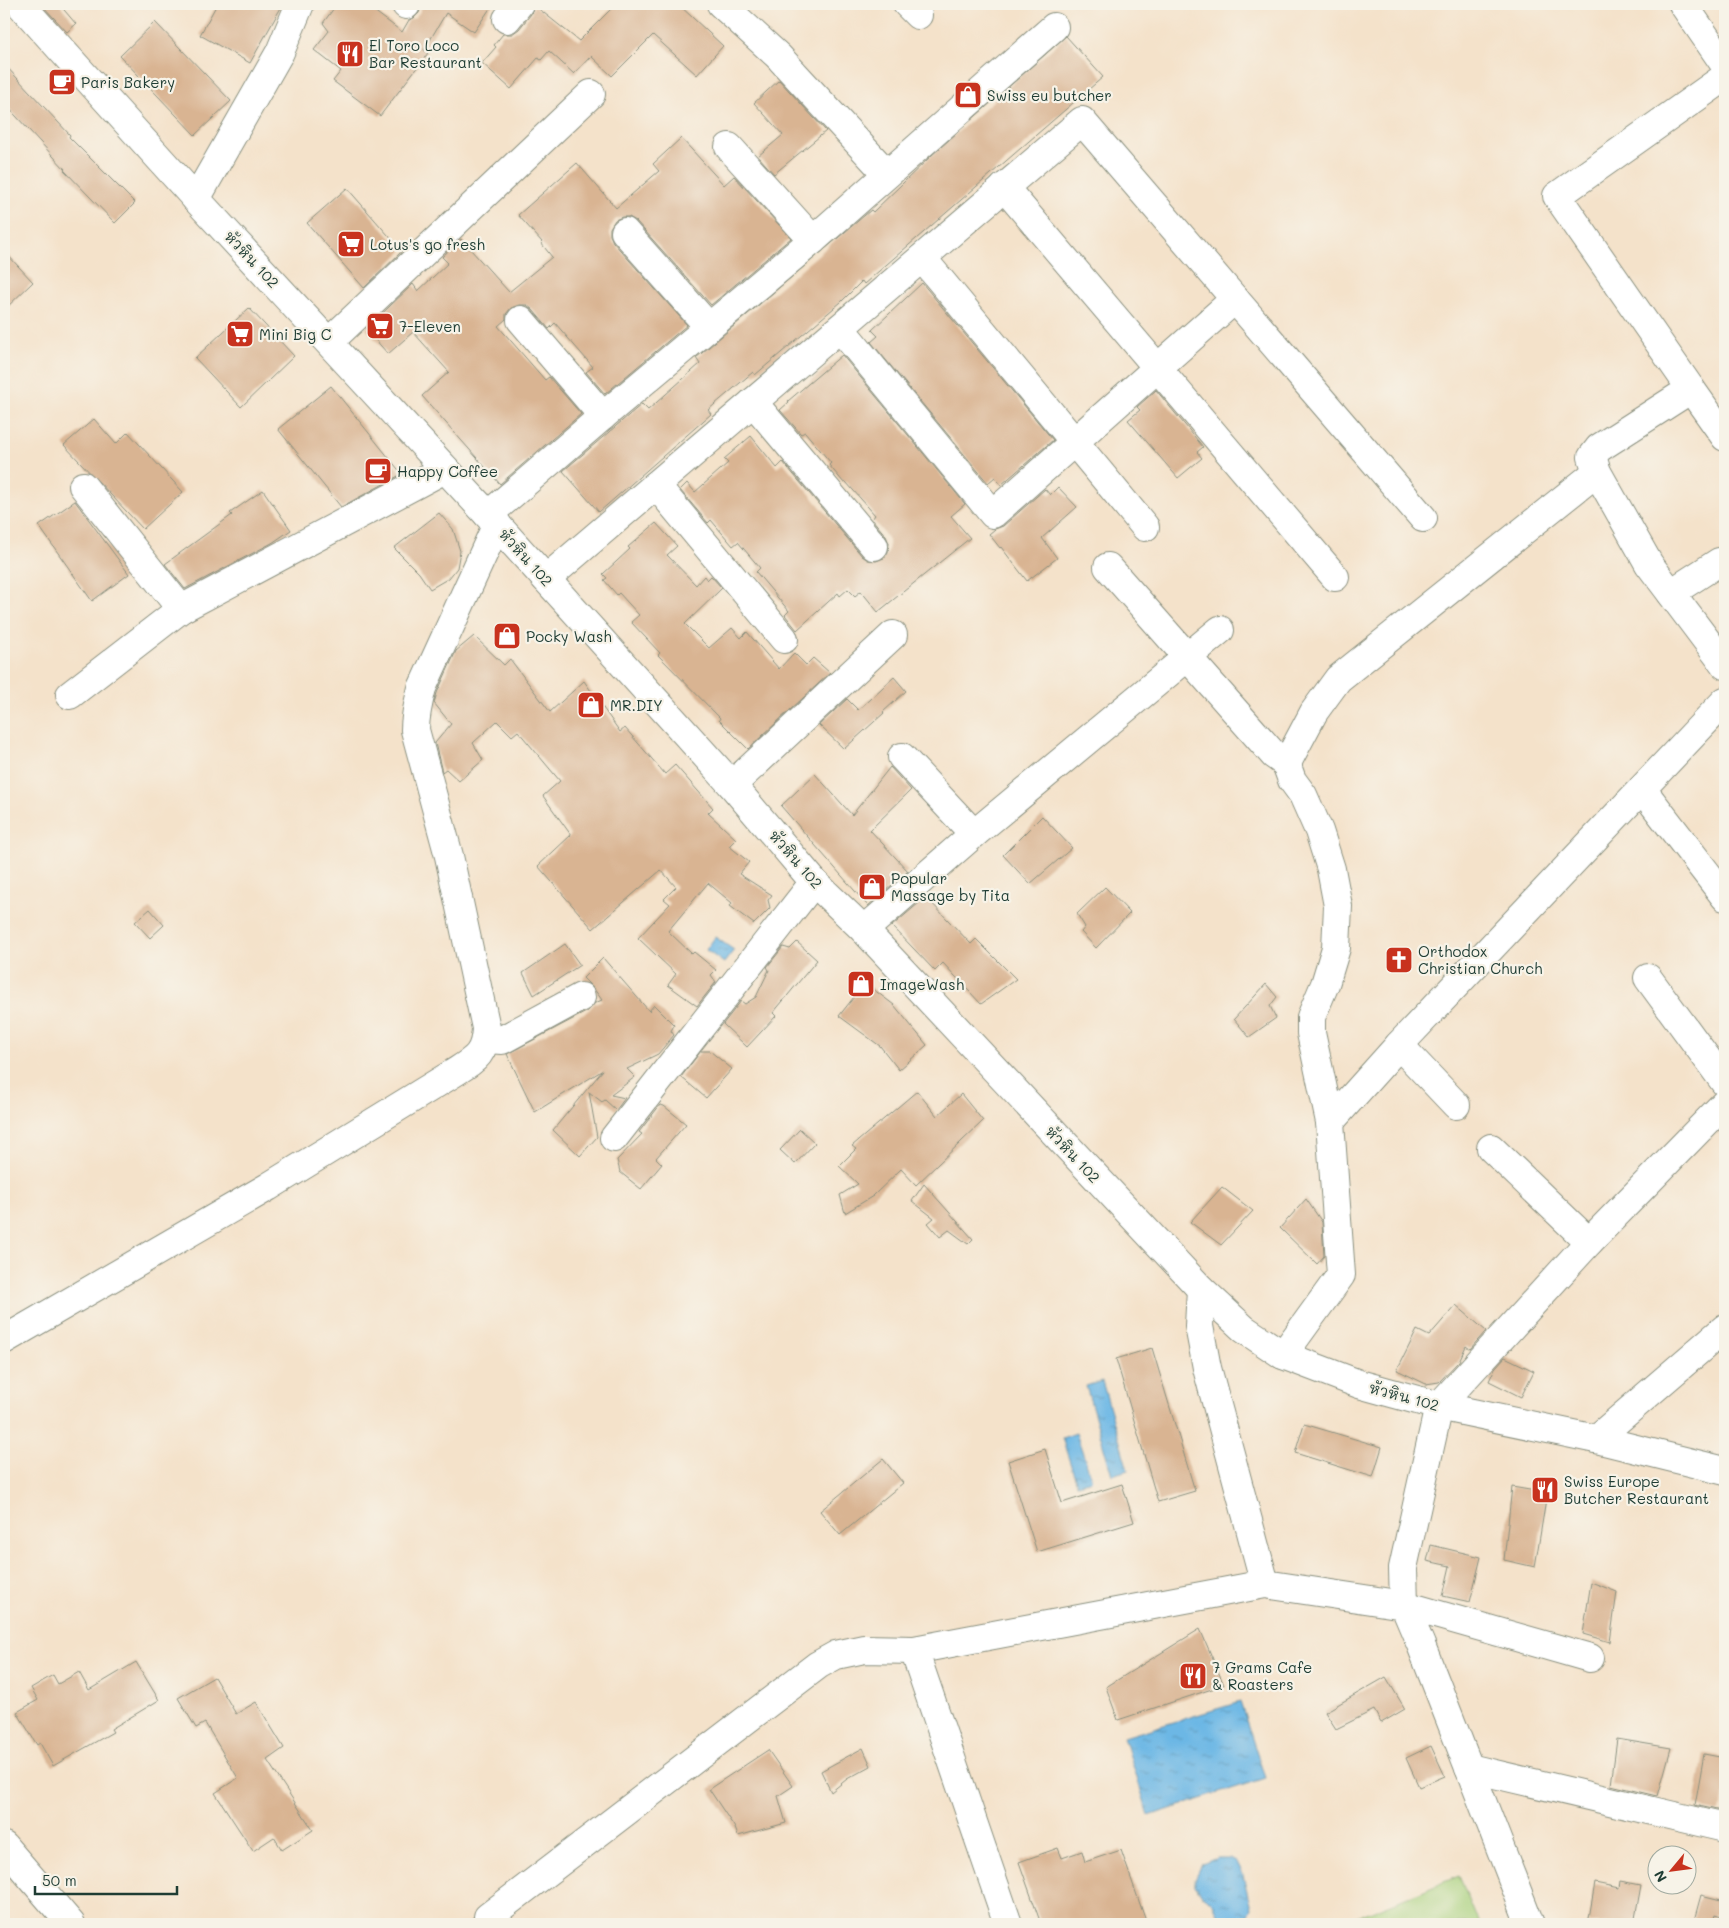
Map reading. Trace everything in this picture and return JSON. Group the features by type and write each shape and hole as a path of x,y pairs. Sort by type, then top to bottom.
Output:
{"street":[{"name":"หัวหิน 102","path":"20,4 196,199 493,520 732,785 814,882 864,930 1201,1289 1244,1329 1283,1356 1359,1384 1439,1406 1596,1439 1725,1471"},
{"path":"196,199 280,52 300,4"},
{"path":"721,4 778,56 887,174"},
{"path":"1683,4 1725,65"},
{"path":"4,1340 268,1187 479,1056 486,1039 486,1028 449,856 415,730 415,718 422,688 493,520 603,416 813,240 1054,27"},
{"path":"1725,77 1557,196 1725,437"},
{"path":"329,342 591,94"},
{"path":"546,579 1082,121 1423,518"},
{"path":"729,148 813,240"},
{"path":"1004,187 1335,577"},
{"path":"624,232 709,327"},
{"path":"922,258 1145,527"},
{"path":"840,328 993,514 1235,299"},
{"path":"521,320 603,416"},
{"path":"1691,389 1599,448 1592,457 1597,472 1649,564 1725,665"},
{"path":"754,402 874,546"},
{"path":"70,695 181,608 445,470"},
{"path":"1283,1356 1341,1275 1330,1122 1312,1033 1311,1017 1325,984 1336,948 1338,906 1319,832 1304,795 1292,780 1288,765 1294,749 1314,712 1338,679 1597,472"},
{"path":"656,485 784,639"},
{"path":"83,486 181,608"},
{"path":"1671,593 1720,562 1725,561"},
{"path":"1108,567 1274,756 1288,765"},
{"path":"864,930 974,834 1220,630"},
{"path":"732,785 893,634"},
{"path":"1330,1122 1399,1045 1725,702"},
{"path":"902,757 974,834"},
{"path":"1642,789 1725,897"},
{"path":"614,1138 814,882"},
{"path":"1648,978 1725,1084"},
{"path":"486,1039 502,1040 581,997"},
{"path":"1399,1045 1456,1105"},
{"path":"1531,1924 1468,1768 1422,1645 1404,1605 1403,1568 1439,1406 1590,1242 1725,1103"},
{"path":"1491,1148 1590,1242"},
{"path":"1201,1289 1199,1326 1207,1368 1264,1584"},
{"path":"1596,1439 1725,1328"},
{"path":"488,1917 818,1665 836,1655 864,1649 914,1650 1264,1584 1404,1605 1590,1658"},
{"path":"914,1650 1008,1924"},
{"path":"1468,1768 1725,1828"},
{"path":"4,1846 71,1924"}],"green space":[{"path":"1459,1876 1479,1924 1350,1924 1349,1920"}],"water":[{"path":"715,937 734,950 724,963 706,950"},
{"path":"1102,1381 1128,1470 1112,1475 1086,1386"},
{"path":"1076,1433 1092,1480 1077,1484 1062,1438"},
{"path":"1240,1702 1265,1778 1149,1816 1124,1737"},
{"path":"1217,1858 1230,1858 1236,1861 1243,1875 1251,1908 1244,1924 1218,1924 1221,1920 1213,1903 1203,1897 1195,1885 1195,1879 1202,1864"}],"building":[{"path":"41,4 59,4 76,24 67,32"},
{"path":"217,4 283,4 250,63 200,35"},
{"path":"337,4 365,4 402,32 409,20 419,13 422,4 493,4 474,32 446,13 424,50 428,53 380,116 333,81 341,71 314,50 329,31 323,23"},
{"path":"616,4 678,4 723,46 697,75 653,35 612,76 591,56 574,74 549,51 541,60 538,58 511,89 482,63 496,47 494,45 503,34 512,34 519,29 531,14 534,5 579,41"},
{"path":"155,22 231,101 195,135 120,56"},
{"path":"1066,36 1103,77 864,284 862,281 841,302 755,375 753,372 708,410 711,414 599,512 563,471 642,404 648,410 700,364 696,358 871,210 873,212 932,155"},
{"path":"4,64 70,135 69,137 135,203 115,223 4,103"},
{"path":"779,80 826,131 774,174 758,156 783,135 754,103"},
{"path":"681,138 724,185 734,176 791,238 711,305 636,221 629,217 615,220 610,228 613,242 687,325 605,394 586,372 593,367 555,323 549,329 527,305 511,308 506,314 506,319 498,326 545,380 549,377 581,414 500,484 422,396 449,372 413,332 388,354 366,329 413,284 418,291 448,263 442,257 461,239 509,292 552,257 542,242 518,215 577,163 616,208 659,171 653,164"},
{"path":"347,188 402,251 364,288 307,223"},
{"path":"4,251 33,282 4,310"},
{"path":"922,283 1053,440 1001,485 995,477 988,483 871,342 878,336 872,330"},
{"path":"249,308 294,356 241,407 195,358"},
{"path":"842,355 965,504 951,516 970,538 878,612 861,591 855,596 848,589 840,596 838,593 797,630 785,615 789,611 756,572 760,568 738,542 733,546 711,520 708,523 680,490 687,483 695,492 728,463 724,459 751,436 777,468 783,462 862,556 868,560 876,561 884,558 888,552 889,543 886,536 872,519 875,515 846,482 844,483 829,465 831,463 805,432 801,434 780,410"},
{"path":"331,386 402,474 341,507 278,429"},
{"path":"1156,390 1203,447 1197,452 1202,458 1178,478 1128,420 1140,410 1137,407"},
{"path":"94,419 116,444 128,432 183,492 143,529 64,445"},
{"path":"1058,487 1077,507 1042,538 1057,558 1027,581 989,534 1003,526 1045,489 1050,495"},
{"path":"263,490 291,530 272,543 185,589 165,564 232,515 230,513"},
{"path":"75,501 129,574 92,601 39,526"},
{"path":"439,513 453,529 460,551 457,568 449,578 430,589 419,573 394,548"},
{"path":"656,523 677,546 667,555 696,585 704,576 707,580 711,576 722,588 685,624 709,648 732,628 741,638 747,632 779,669 794,653 806,665 813,658 830,673 748,749 658,655 660,653 631,622 639,615 604,580 607,578 603,574 630,549 628,547"},
{"path":"474,636 504,665 510,659 550,712 584,681 620,732 625,728 665,774 675,765 713,808 708,813 736,839 729,846 749,862 739,874 772,895 768,900 770,908 754,924 730,906 732,903 708,883 668,931 692,954 694,952 716,970 711,975 716,982 697,1006 668,985 676,974 638,938 670,904 664,899 676,887 661,870 593,929 538,866 571,835 543,796 560,781 518,731 512,736 497,721 473,743 483,760 459,781 446,769 442,772 435,743 451,724 434,703 456,651"},
{"path":"894,677 906,691 844,749 819,725 847,699 858,710"},
{"path":"890,767 911,790 870,830 908,871 868,906 781,806 815,774 852,815"},
{"path":"1042,816 1072,848 1030,884 1003,855"},
{"path":"1105,887 1130,913 1096,948 1081,932 1085,927 1077,914"},
{"path":"926,897 971,944 976,939 1016,979 981,1004 943,963 935,971 892,926"},
{"path":"150,909 164,925 150,938 135,922"},
{"path":"797,942 817,960 773,1013 776,1016 747,1047 723,1024 741,1001 745,1004 756,997 769,970 767,967 783,947 790,949"},
{"path":"565,944 580,965 534,995 523,973"},
{"path":"603,958 649,1011 654,1005 674,1025 671,1031 674,1035 658,1054 627,1069 635,1077 611,1095 625,1098 616,1110 605,1100 602,1102 589,1092 597,1137 580,1156 553,1130 603,1070 535,1112 507,1054 588,1011 595,1003 602,1000 583,978"},
{"path":"865,983 894,1005 927,1045 899,1070 880,1046 839,1016"},
{"path":"1266,984 1277,997 1270,1006 1276,1018 1249,1037 1234,1019"},
{"path":"701,1051 710,1051 732,1069 706,1098 681,1077"},
{"path":"917,1091 937,1116 961,1094 983,1121 916,1185 901,1169 873,1196 845,1213 840,1195 858,1184 839,1166 856,1149 852,1146"},
{"path":"660,1105 664,1106 686,1124 656,1158 662,1164 641,1189 620,1172 617,1160 642,1134 639,1132"},
{"path":"800,1129 815,1143 795,1164 780,1150"},
{"path":"924,1184 973,1239 968,1244 949,1230 940,1237 928,1223 934,1218 912,1201"},
{"path":"1222,1187 1253,1211 1221,1245 1190,1222"},
{"path":"1306,1199 1322,1222 1324,1256 1317,1264 1280,1228"},
{"path":"1456,1305 1486,1331 1470,1349 1466,1346 1459,1361 1439,1382 1426,1384 1397,1370 1417,1330 1429,1336"},
{"path":"1152,1348 1195,1491 1158,1502 1116,1359"},
{"path":"1505,1357 1534,1371 1521,1397 1489,1381 1495,1368"},
{"path":"1304,1424 1382,1447 1373,1477 1295,1453"},
{"path":"1045,1449 1062,1503 1122,1484 1134,1522 1037,1552 1008,1461"},
{"path":"883,1459 903,1483 840,1535 820,1511"},
{"path":"1512,1487 1547,1493 1535,1567 1504,1560"},
{"path":"1431,1545 1481,1557 1470,1602 1443,1596 1450,1566 1427,1561"},
{"path":"1591,1582 1617,1592 1610,1642 1583,1634"},
{"path":"1200,1629 1224,1685 1118,1720 1106,1687"},
{"path":"136,1662 159,1700 111,1729 113,1732 53,1766 40,1743 37,1745 17,1712 38,1700 31,1688 53,1675 58,1684 79,1672 89,1690"},
{"path":"214,1677 236,1714 256,1702 284,1748 267,1760 313,1830 282,1850 274,1837 253,1851 215,1793 238,1778 205,1723 196,1728 178,1698"},
{"path":"1386,1677 1405,1709 1381,1723 1374,1710 1336,1729 1325,1712"},
{"path":"1617,1739 1671,1748 1658,1796 1611,1785"},
{"path":"1431,1746 1445,1776 1419,1787 1406,1758"},
{"path":"863,1748 871,1766 847,1779 831,1792 821,1771"},
{"path":"768,1750 793,1786 778,1796 786,1823 738,1836 735,1828 709,1789"},
{"path":"1704,1754 1725,1758 1725,1786 1721,1811 1695,1805"},
{"path":"1058,1848 1062,1858 1082,1851 1085,1862 1121,1850 1147,1924 1041,1924 1019,1862"},
{"path":"1620,1881 1641,1885 1634,1924 1588,1924 1595,1883 1619,1888"},
{"path":"1701,1895 1725,1901 1725,1918 1715,1915 1712,1924 1693,1924"}],"place":[{"name":"El Toro Loco Bar Restaurant","path":"350,54"},
{"name":"Paris Bakery","path":"62,82"},
{"name":"Swiss eu butcher","path":"968,95"},
{"name":"Lotus's go fresh","path":"351,244"},
{"name":"7-Eleven","path":"380,326"},
{"name":"Mini Big C","path":"240,334"},
{"name":"Happy Coffee","path":"378,471"},
{"name":"Pocky Wash","path":"507,636"},
{"name":"MR.DIY","path":"591,705"},
{"name":"Popular Massage by Tita","path":"872,887"},
{"name":"Orthodox Christian Church","path":"1399,960"},
{"name":"ImageWash","path":"861,984"},
{"name":"Swiss Europe Butcher Restaurant","path":"1545,1490"},
{"name":"7 Grams Cafe & Roasters","path":"1193,1676"}]}
